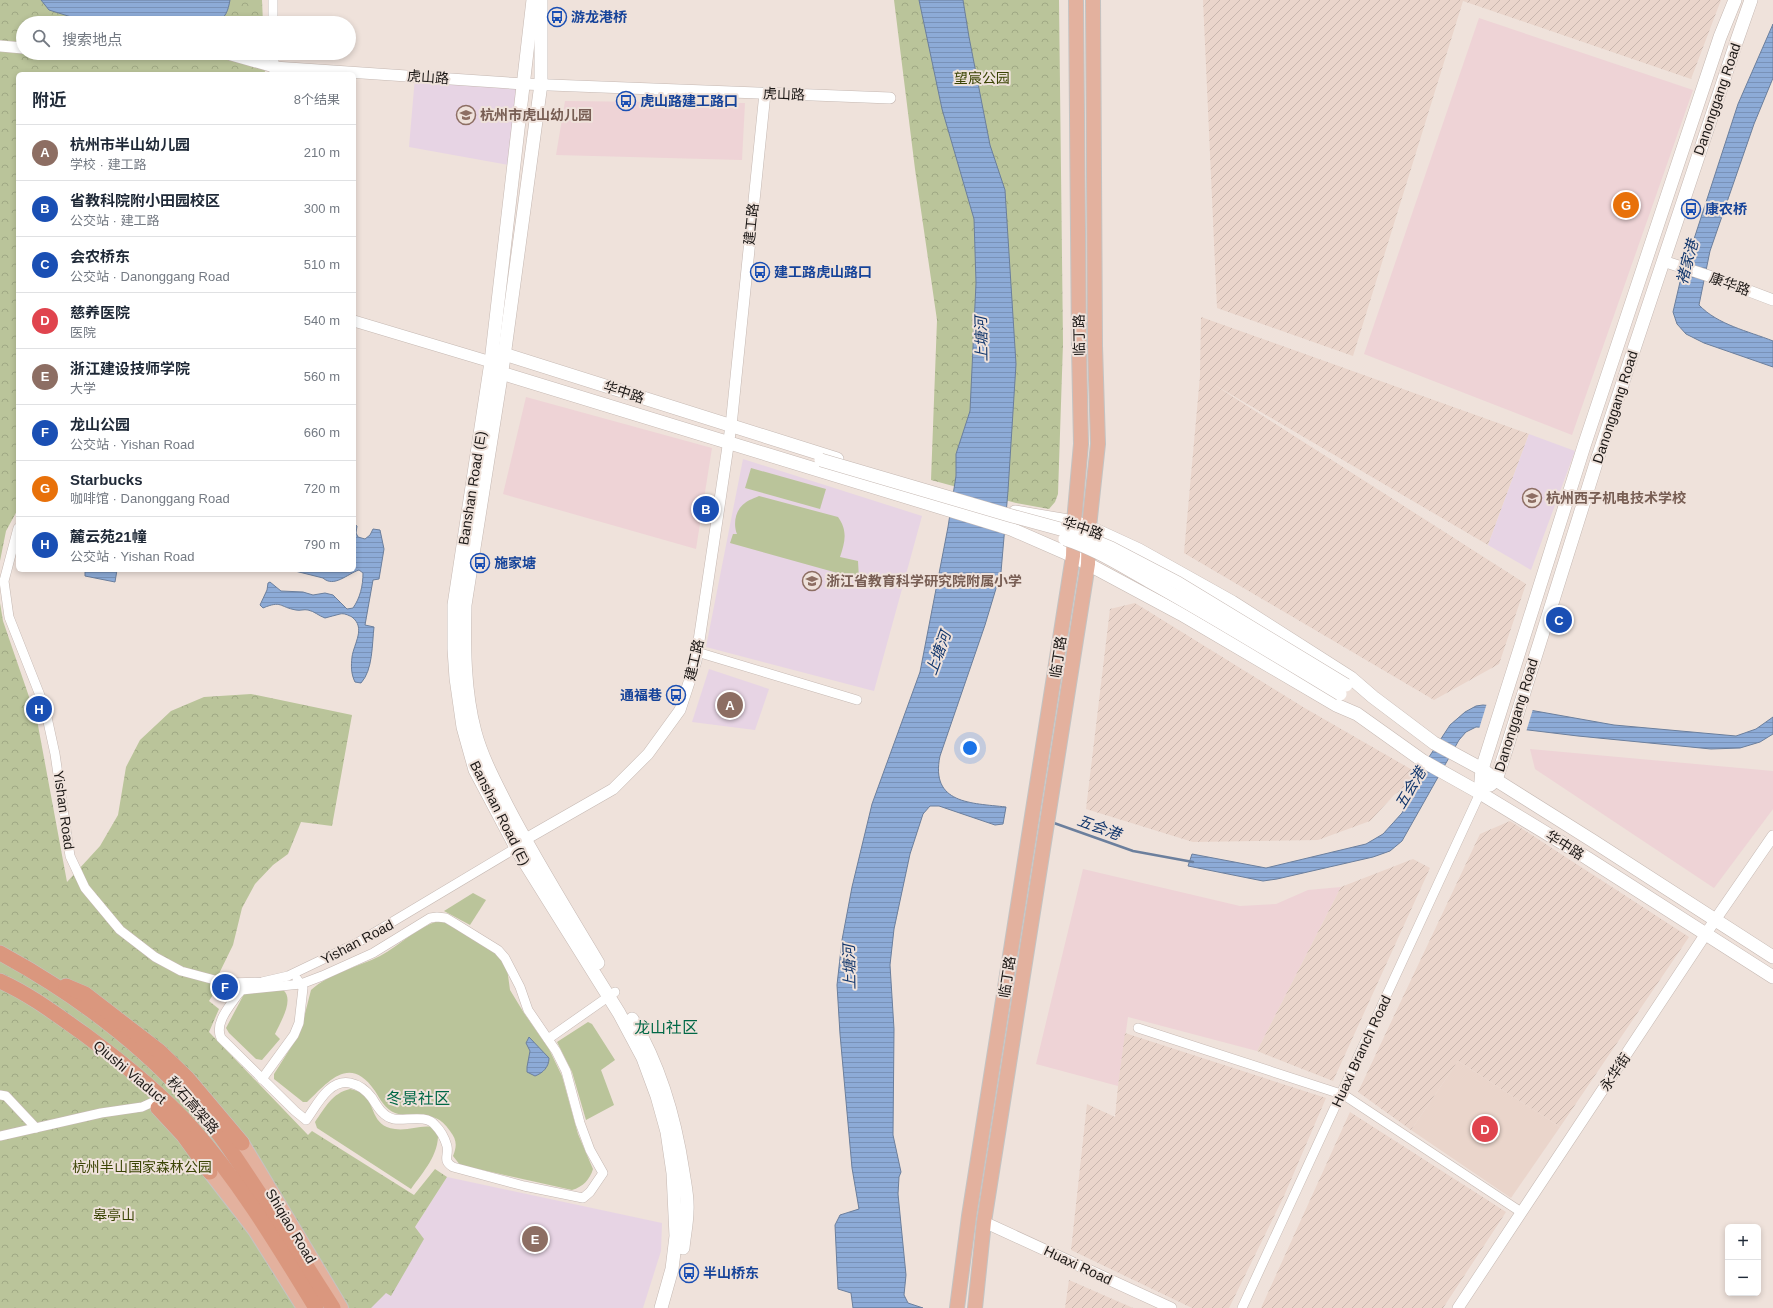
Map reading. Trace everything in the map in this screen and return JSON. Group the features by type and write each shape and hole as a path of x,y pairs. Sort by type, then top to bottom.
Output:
{"highway":[{"name":"秋石高架路","path":"0,953 62,990 110,1026 144,1054 192,1101 232,1152 333,1308"},
{"path":"27,968 85,994 159,1051 188,1080 242,1143"},
{"name":"Qiushi Viaduct","path":"0,981 16,988 48,1008 97,1044 165,1100 221,1163 283,1254 316,1308"},
{"path":"48,1008 91,1051 123,1075 153,1102 184,1136 210,1172"}],"main road":[{"name":"Banshan Road (E)","path":"532,0 524,84 492,362 454,604 454,649 463,727 475,770 612,994 645,1040 655,1062 671,1112 681,1156 687,1211 680,1270 670,1308"},
{"name":"Banshan Road (E)","path":"520,844 482,757 474,731 468,696 464,642 465,605 504,354 541,84 541,0"},
{"name":"临丁路","path":"957,1308 970,1208 1073,556 1074,522 1082,444 1079,348 1076,0"},
{"name":"临丁路","path":"975,1308 984,1222 1088,564 1089,527 1098,444 1095,342 1093,0"},
{"name":"Danonggang Road","path":"1480,793 1482,770 1508,692 1589,431 1720,37 1735,0"},
{"name":"Danonggang Road","path":"1480,793 1496,780 1663,261 1751,0"},
{"name":"华中路","path":"504,354 759,435 950,493 1013,511 1074,522 1089,527 1139,550 1232,602 1351,678 1373,697 1434,743 1482,770 1773,957"},
{"path":"501,373 492,362 504,354"},
{"name":"华中路","path":"501,373 728,441 1011,529 1073,556 1213,632 1336,705 1357,714 1423,761 1480,793 1707,934 1773,977"},
{"name":"华中路","path":"759,435 820,463"},
{"name":"华中路","path":"753,449 820,463 1074,542 1190,604 1343,689 1373,697"},
{"name":"华中路","path":"1343,689 1357,714"},
{"name":"Banshan Road (E)","path":"612,994 644,1058 657,1096 666,1132 673,1173 676,1236 672,1269 661,1308"},
{"name":"Shiqiao Road","path":"242,1143 341,1308"},
{"path":"210,1172 255,1230 304,1308"}],"street":[{"path":"273,0 273,16"},
{"path":"0,46 16,47"},
{"name":"虎山路","path":"245,60 274,70 310,72"},
{"name":"虎山路","path":"356,75 524,84 890,98"},
{"name":"建工路","path":"520,844 613,788 648,754 680,710 697,652 731,426 765,93"},
{"name":"康华路","path":"1663,261 1715,278 1773,300"},
{"path":"356,322 492,362"},
{"name":"Yishan Road","path":"16,536 4,582 9,617 45,708 55,754 70,856 85,888 120,930 155,957 181,970 226,983 262,982 292,974 357,943 520,844"},
{"path":"697,652 857,700"},
{"name":"Huaxi Branch Road","path":"1242,1308 1480,793"},
{"name":"永华街","path":"1458,1308 1715,920 1773,836"},
{"path":"437,916 446,918 498,950 502,954 518,984 528,1010 548,1039 566,1071 580,1123 590,1150 603,1173 590,1192 583,1198 524,1186 453,1167 448,1164 446,1158 446,1141 434,1123 426,1120 394,1119 386,1116 366,1090 356,1084 348,1082 337,1083 329,1089 306,1120 294,1111 221,1038 218,1033 218,1025 242,990 300,984 373,953 430,918 437,916"},
{"path":"262,1079 294,1035 299,1023 303,988 292,974"},
{"path":"548,1039 612,994"},
{"path":"1138,1028 1341,1094 1521,1212"},
{"path":"0,1095 6,1096 36,1128"},
{"path":"0,1136 101,1113 142,1107 153,1102"},
{"name":"Huaxi Road","path":"984,1222 1171,1308"}],"shaded area":[{"path":"1203,0 1721,0 1691,79 1463,1 1353,356 1217,308"},
{"path":"1479,18 1693,90 1572,435 1364,354"},
{"name":"杭州市虎山幼儿园","path":"415,77 524,84 514,166 409,147"},
{"path":"565,101 745,103 742,160 556,155"},
{"path":"1201,317 1529,434 1488,545 1213,384 1526,584 1499,664 1434,700 1184,553 1200,376"},
{"path":"526,397 712,448 696,549 503,494"},
{"name":"杭州西子机电技术学校","path":"1529,434 1575,451 1531,570 1488,545"},
{"name":"浙江省教育科学研究院附属小学","path":"743,459 922,516 874,691 706,647"},
{"path":"1135,603 1303,707 1421,775 1394,795 1370,821 1318,840 1193,842 1086,809 1110,609"},
{"path":"709,669 769,689 755,730 692,722"},
{"path":"1530,749 1773,771 1773,809 1714,888 1535,769"},
{"path":"1510,821 1689,937 1560,1127 1458,1061 1411,1130 1358,1092 1480,834"},
{"path":"1413,859 1430,868 1333,1081 1257,1051 1341,887"},
{"path":"1083,869 1240,906 1276,904 1308,890 1341,887 1257,1051 1128,1017 1118,1086 1036,1064"},
{"path":"1125,1033 1326,1098 1284,1196 1229,1308 1192,1308 1071,1250 1087,1104 1115,1117"},
{"path":"1458,1061 1560,1127 1511,1198 1411,1130"},
{"path":"1350,1112 1506,1212 1443,1308 1261,1308"},
{"path":"447,1177 662,1223 661,1251 643,1308 370,1308 415,1227"},
{"path":"1069,1280 1133,1308 1065,1308"}],"green space":[{"path":"0,0 262,0 263,16 16,16 16,60 264,60 265,72 16,72 16,513 6,531 0,561"},
{"name":"望宸公园","path":"894,0 1059,0 1063,343 1058,494 1055,502 1049,509 1016,503 931,480 937,320 915,169"},
{"path":"751,468 826,489 820,509 745,488"},
{"path":"759,496 838,517 843,527 845,537 840,557 858,561 859,579 730,543 733,534 737,534 735,522 739,509 746,502"},
{"name":"杭州半山国家森林公园","path":"0,603 3,621 37,720 67,882 100,846 118,815 126,767 140,740 171,711 204,697 251,694 352,715 332,826 301,822 288,854 273,865 255,884 242,908 233,945 212,988 216,990 209,1001 219,1009 209,1032 308,1135 312,1131 414,1195 435,1169 447,1177 415,1227 424,1239 391,1296 386,1293 371,1308 0,1308"},
{"path":"473,893 486,900 470,925 444,911"},
{"path":"438,921 444,922 499,954 507,968 510,990 549,1049 562,1076 578,1134 593,1169 588,1179 580,1187 572,1190 460,1165 453,1156 456,1146 454,1137 444,1123 431,1117 403,1115 391,1111 383,1104 366,1080 357,1074 348,1073 340,1075 323,1086 307,1102 303,1102 274,1079 274,1074 300,1033 311,990 335,975 380,956 415,932"},
{"path":"283,990 288,999 283,1018 275,1034 280,1039 262,1060 256,1059 229,1033 226,1028 244,994"},
{"path":"588,1022 592,1024 615,1060 601,1070 614,1105 586,1120 572,1072 557,1042"},
{"path":"350,1089 361,1092 366,1097 370,1102 377,1119 381,1124 387,1127 395,1129 409,1129 432,1127 438,1133 438,1141 433,1156 411,1189 317,1128 315,1122 326,1106 338,1094"}],"water":[{"path":"41,0 230,0 224,16 68,16 49,10"},
{"name":"上塘河","path":"919,0 963,0 990,145 1005,190 1016,364 1001,572 985,625 940,756 939,772 941,784 947,792 956,798 967,802 1006,807 1003,824 995,825 939,806 930,806 923,814 910,854 894,929 890,965 894,1029 893,1135 901,1172 899,1177 898,1194 906,1275 904,1295 908,1303 923,1308 853,1308 851,1293 838,1289 835,1225 840,1215 859,1209 852,1168 840,1034 837,985 842,940 852,887 872,804 920,672 948,527 956,476 956,454 970,411 976,283 974,219 942,109"},
{"name":"褚家港","path":"1773,24 1773,78 1754,124 1710,251 1699,305 1715,318 1724,323 1773,341 1773,367 1704,343 1686,334 1677,324 1673,312 1680,282 1738,104"},
{"path":"373,529 380,530 384,549 379,579 373,580 365,625 374,627 372,649 368,671 361,683 355,682 351,667 353,652 359,631 356,621 352,617 342,614 325,618 308,610 290,609 277,604 263,608 260,605 267,590 268,583 270,582 281,591 303,592 313,595 325,593 333,595 347,609 353,608 361,592 363,573 359,570 356,571 356,533 358,537 365,539 370,535"},
{"path":"85,572 117,572 115,582 85,576"},
{"path":"299,572 354,572 332,582 323,578"},
{"path":"1483,705 1524,709 1614,725 1736,736 1756,729 1773,717 1773,734 1760,742 1740,748 1711,749 1520,729 1476,727 1466,732 1459,740 1402,841 1390,851 1373,857 1263,881 1188,866 1192,854 1266,868 1366,844 1383,834 1402,813 1429,757 1450,725 1465,712 1476,706"},
{"path":"529,1037 549,1058 545,1069 535,1076 527,1072 530,1051 526,1043"}],"pier":[{"path":"1487,703 1533,709 1526,732 1479,729"}],"waterway":[{"name":"五会港","path":"1054,823 1133,851 1193,862"}],"place":[{"name":"游龙港桥","path":"557,17"},
{"name":"虎山路建工路口","path":"626,101"},
{"name":"杭州市虎山幼儿园","path":"466,115"},
{"name":"Starbucks","path":"1626,205"},
{"name":"康农桥","path":"1691,209"},
{"name":"建工路虎山路口","path":"760,272"},
{"name":"杭州西子机电技术学校","path":"1532,498"},
{"name":"省教科院附小田园校区","path":"706,509"},
{"name":"施家塘","path":"480,563"},
{"name":"浙江省教育科学研究院附属小学","path":"812,581"},
{"name":"会农桥东","path":"1559,620"},
{"name":"通福巷","path":"676,695"},
{"name":"杭州市半山幼儿园","path":"730,705"},
{"name":"麓云苑21幢","path":"39,709"},
{"name":"龙山公园","path":"225,987"},
{"name":"慈养医院","path":"1485,1129"},
{"name":"浙江建设技师学院","path":"535,1239"},
{"name":"半山桥东","path":"689,1273"}],"district":[{"name":"龙山社区","path":"666,1027"},
{"name":"冬景社区","path":"418,1098"}],"park label":[{"name":"皋亭山","path":"114,1215"}]}
